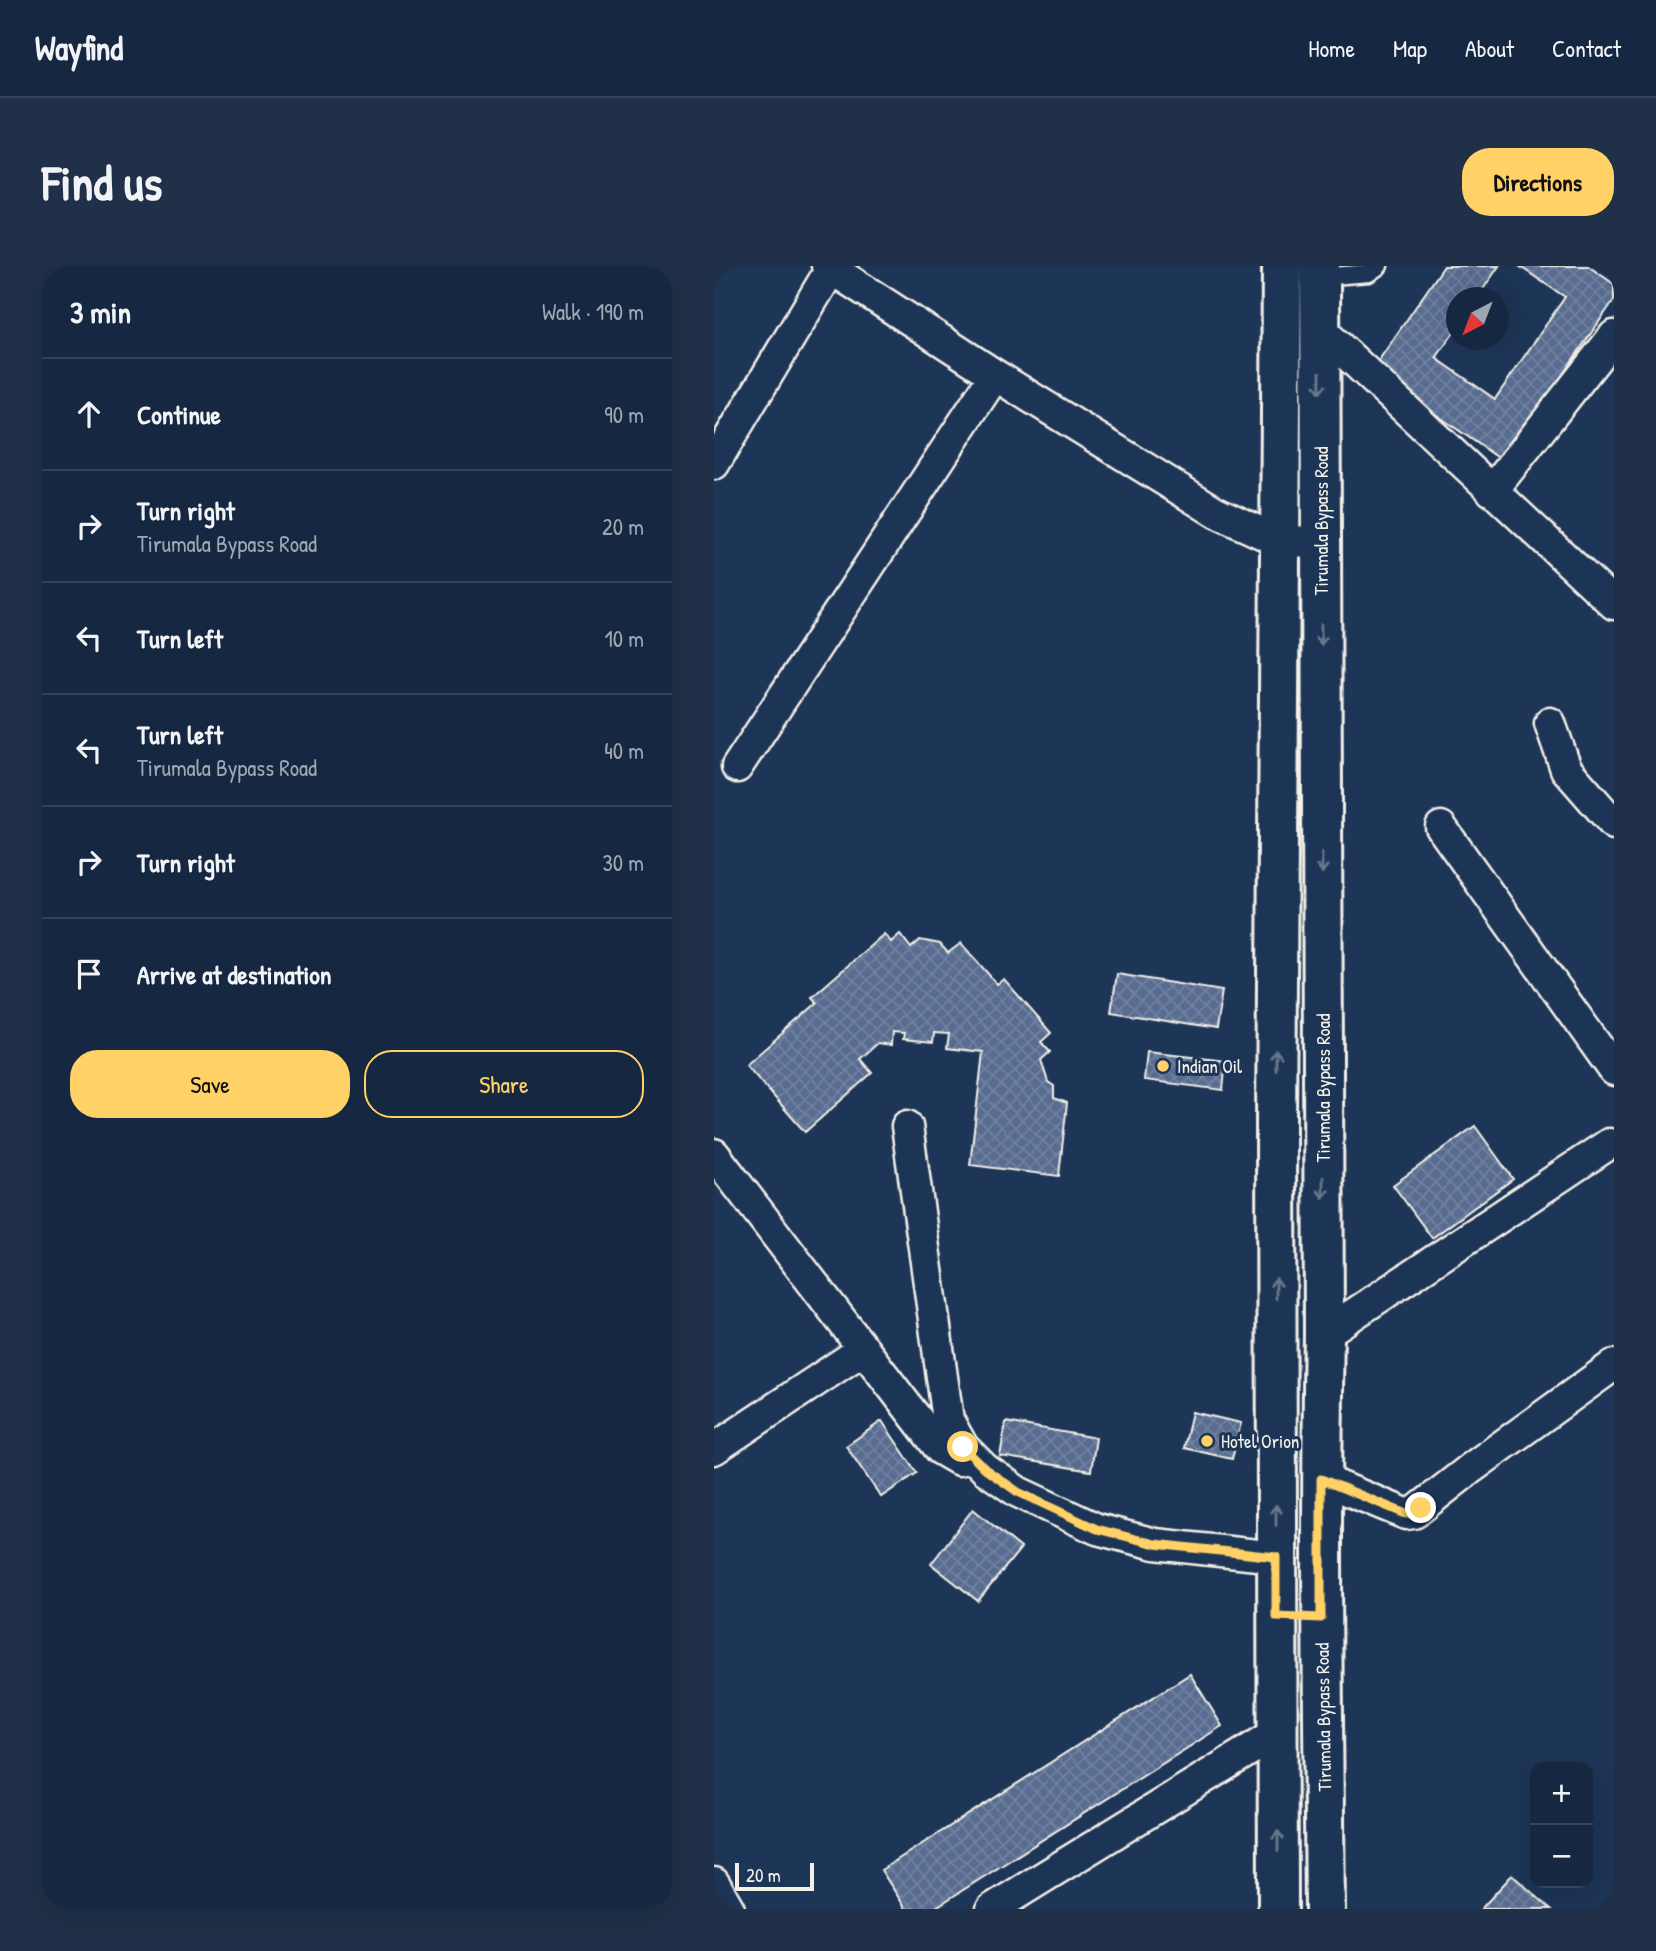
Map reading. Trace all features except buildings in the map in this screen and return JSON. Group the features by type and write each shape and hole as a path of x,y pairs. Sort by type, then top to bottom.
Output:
{"main road":[{"path":"1278,1909 1276,1111 1282,266"},
{"name":"Tirumala Bypass Road","path":"1320,271 1324,1334 1321,1618 1325,1909"},
{"path":"1276,1616 1321,1618"}],"street":[{"path":"714,464 829,267 995,375 1216,512 1279,541 1321,542"},
{"path":"1320,329 1614,604"},
{"path":"1492,491 1614,336"},
{"path":"737,767 995,375"},
{"path":"1550,723 1566,769 1614,824"},
{"path":"1441,827 1614,1070"},
{"path":"907,1126 948,1420 963,1447 985,1469 1018,1492 1097,1529 1155,1544 1276,1557"},
{"path":"1324,1334 1612,1145"},
{"path":"714,1154 940,1450 959,1460 973,1457"},
{"path":"714,1449 864,1349"},
{"path":"1321,1479 1406,1514 1414,1513 1470,1469 1614,1366"},
{"path":"992,1909 1277,1733"},
{"path":"714,1883 729,1909"}],"lane":[{"path":"1320,271 1368,273 1379,266"}],"place":[{"name":"Indian Oil","path":"1163,1066"},
{"name":"Hotel Orion","path":"1207,1441"}],"route":[{"path":"963,1447 985,1469 1018,1492 1097,1529 1155,1544 1276,1557 1276,1616 1321,1618 1321,1479 1406,1514 1421,1508"}]}
